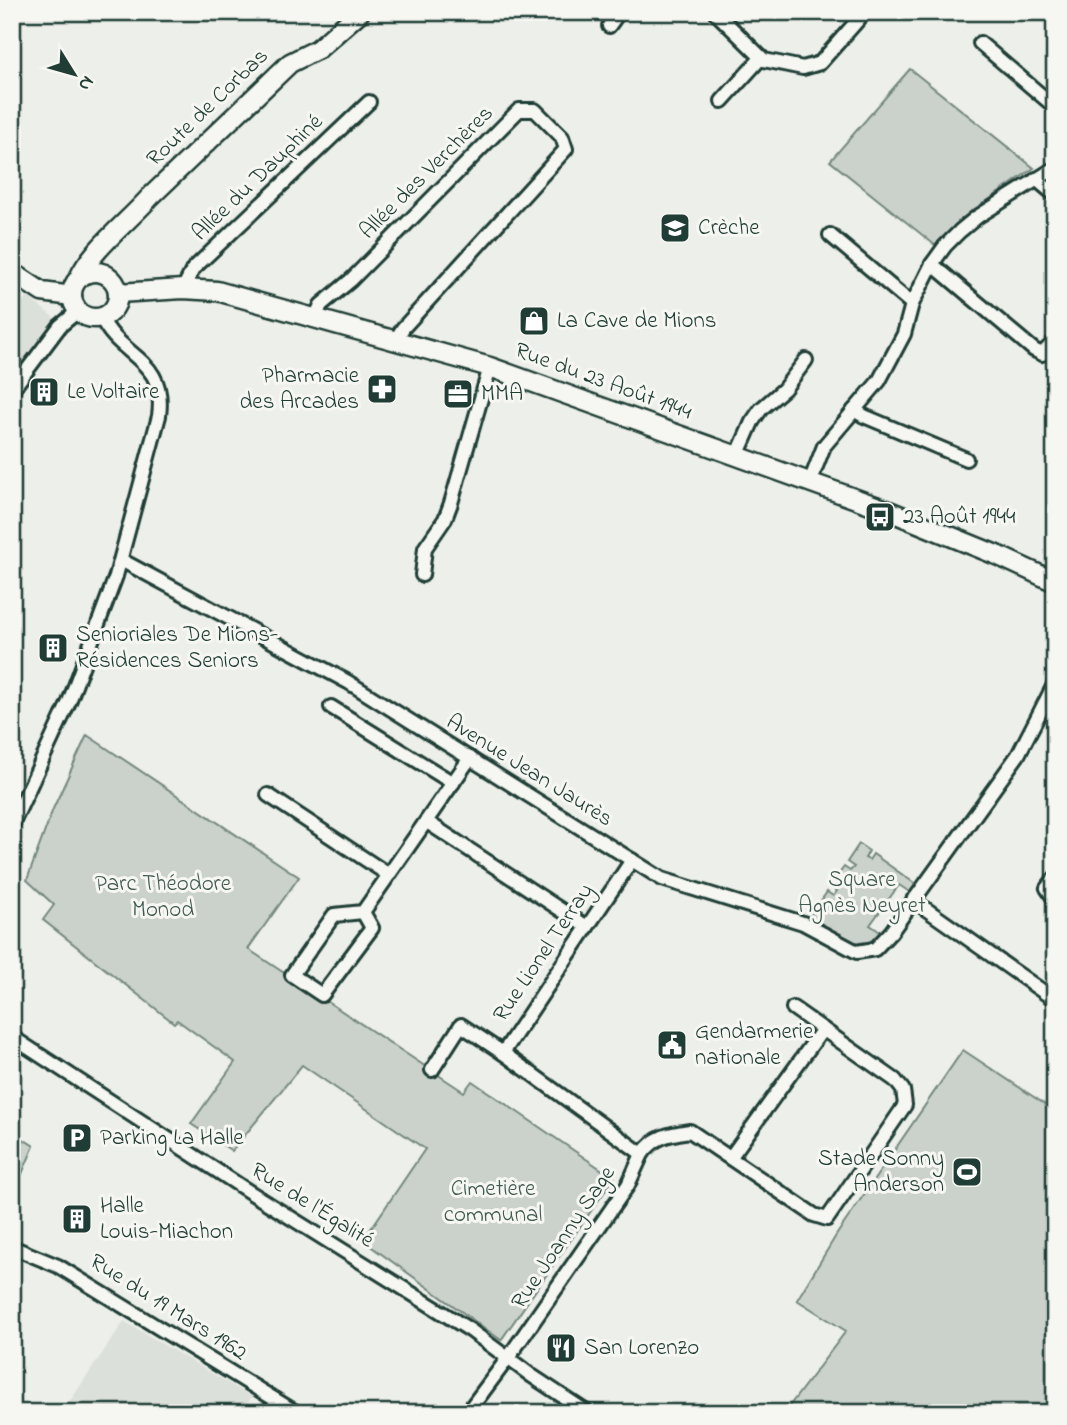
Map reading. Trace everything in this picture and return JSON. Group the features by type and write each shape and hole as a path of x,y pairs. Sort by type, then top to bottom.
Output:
{"main road":[{"name":"Route de Corbas","path":"79,278 85,265 150,197 290,63 318,49 360,12"},
{"name":"Route de Corbas","path":"109,276 111,250 129,221"},
{"path":"12,272 42,292 75,303 93,318 109,313 114,307 118,293 116,284 104,273 90,272 79,278 73,287 75,303"},
{"name":"Rue du 23 Août 1944","path":"118,293 183,289 217,291 490,367 810,482 999,556 1055,582"}],"street":[{"path":"609,26 620,12"},
{"path":"715,12 761,58 803,68 816,65 826,58 865,12"},
{"path":"980,43 1055,107"},
{"path":"722,100 761,58"},
{"name":"Allée du Dauphiné","path":"183,289 192,270 369,102"},
{"name":"Allée des Verchères","path":"316,318 321,305 351,280 519,110 535,110 562,136 566,149 403,328 395,341"},
{"path":"810,482 824,446 879,381 904,334 912,304 932,264 960,231 1055,168"},
{"path":"1036,179 1055,195"},
{"path":"830,235 912,304"},
{"path":"932,264 1034,350 1042,354 1055,341"},
{"path":"12,390 75,303"},
{"path":"12,825 69,702 121,559 161,401 156,381 145,364 113,337 101,317"},
{"path":"737,456 752,422 761,409 784,388 806,360"},
{"path":"422,575 425,548 445,519 451,503 490,367"},
{"path":"854,410 966,460"},
{"name":"Avenue Jean Jaurès","path":"121,559 348,682 662,879 803,923 857,952 875,949 891,932 1018,755 1055,683"},
{"path":"331,707 453,783"},
{"path":"363,912 372,928 322,995 292,975 334,915 363,912 470,758"},
{"path":"268,795 389,875"},
{"path":"428,822 587,927"},
{"name":"Rue Lionel Terray","path":"432,1070 461,1026 503,1053 632,860"},
{"path":"1055,878 1047,888 1055,900"},
{"path":"913,900 1055,1000"},
{"path":"642,1154 651,1142 658,1138 690,1130 814,1215 827,1219 905,1105 904,1090 895,1080 793,1008"},
{"path":"730,1158 823,1029"},
{"name":"Rue de l'Égalité","path":"12,1037 248,1191 470,1330 587,1413"},
{"name":"Rue Joanny Sage","path":"467,1413 628,1185 642,1154 503,1053"},
{"name":"Rue du 19 Mars 1962","path":"12,1247 58,1266 297,1413"}],"shaded area":[{"path":"27,296 57,320 16,374 12,372 12,314"},
{"path":"124,1321 252,1397 241,1413 62,1413"}],"green space":[{"path":"910,69 1034,168 964,217 936,246 830,161"},
{"path":"87,735 299,877 248,949 464,1092 472,1081 614,1178 501,1340 364,1239 425,1149 302,1065 232,1151 191,1124 235,1062 177,1020 174,1023 43,920 54,905 27,880 53,809"},
{"name":"Square Agnès Neyret","path":"859,844 869,851 865,858 869,860 873,854 917,885 911,893 899,885 870,925 882,933 864,943 846,939 809,918 827,892 833,896 837,891 830,886 844,867 850,871 854,867 847,862"},
{"name":"Stade Sonny Anderson","path":"963,1050 1055,1111 1055,1413 784,1413 846,1331 797,1300 837,1234"},
{"path":"12,1132 34,1146 12,1197"}],"place":[{"name":"Crèche","path":"675,228"},
{"name":"La Cave de Mions","path":"534,321"},
{"name":"Pharmacie des Arcades","path":"382,389"},
{"name":"Le Voltaire","path":"44,392"},
{"name":"MMA","path":"458,394"},
{"name":"23 Août 1944","path":"880,517"},
{"name":"Senioriales De Mions- Résidences Seniors","path":"53,648"},
{"name":"Gendarmerie nationale","path":"672,1045"},
{"name":"Parking La Halle","path":"77,1138"},
{"name":"Stade Sonny Anderson","path":"967,1172"},
{"name":"Halle Louis-Miachon","path":"77,1219"},
{"name":"San Lorenzo","path":"561,1348"}],"park label":[{"name":"Parc Théodore Monod","path":"163,897"},
{"name":"Cimetière communal","path":"493,1202"}]}
